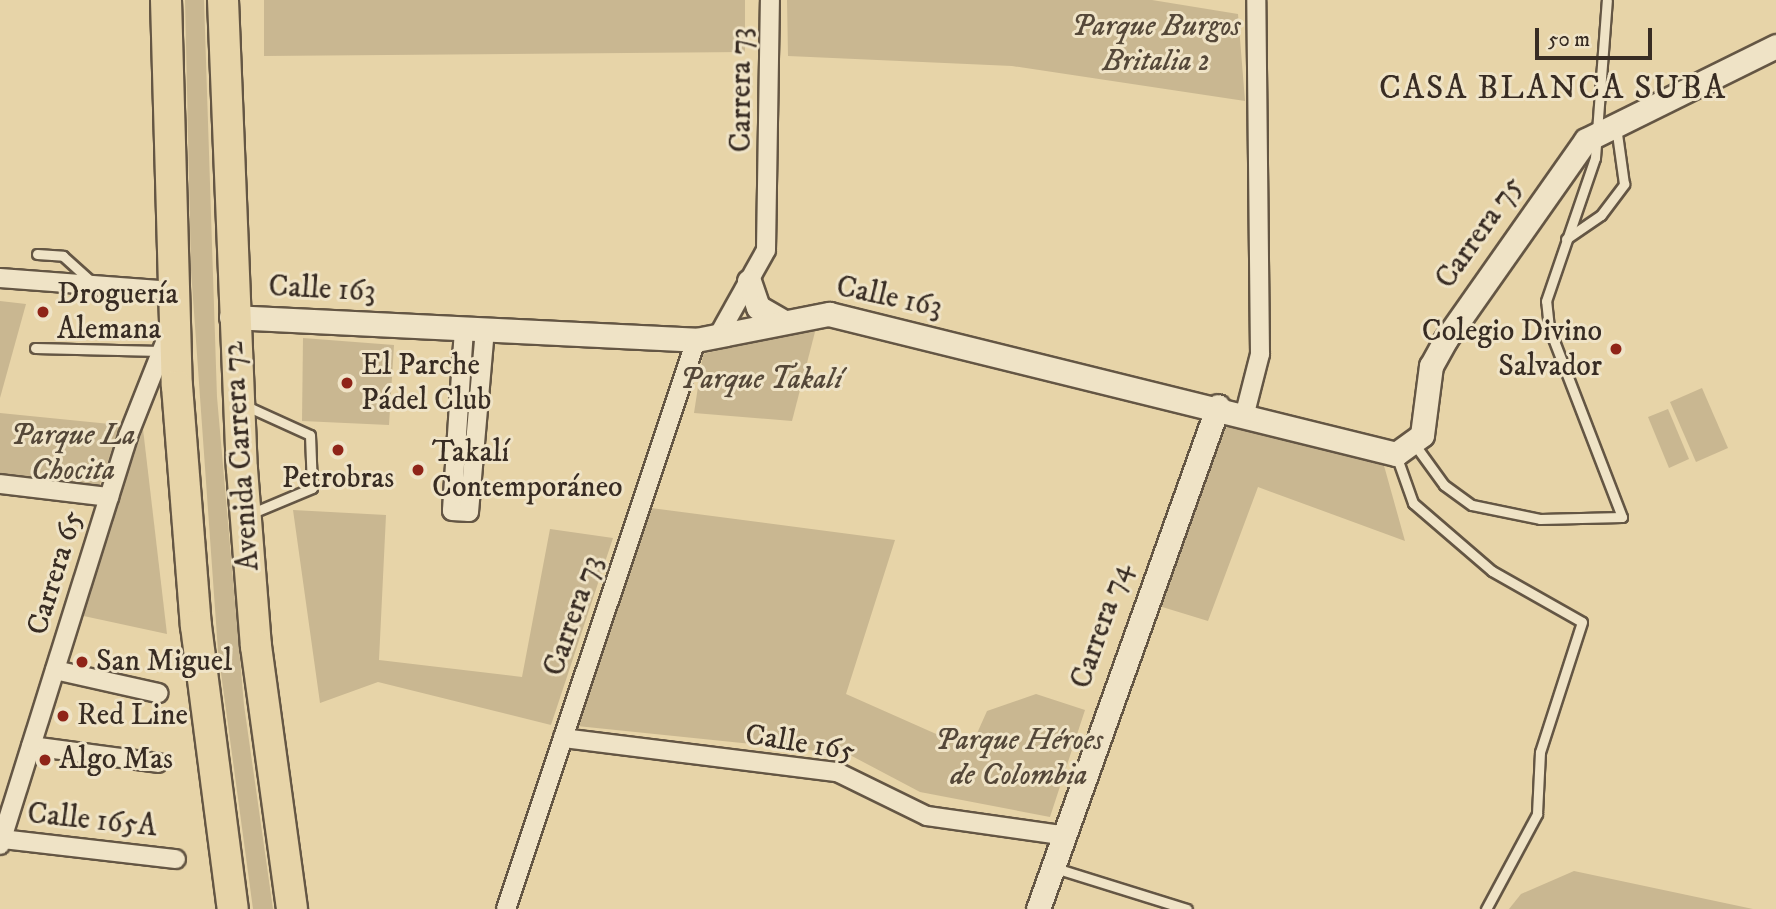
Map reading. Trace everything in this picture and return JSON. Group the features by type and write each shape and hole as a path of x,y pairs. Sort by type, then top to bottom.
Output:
{"highway":[{"name":"Avenida Carrera 72","path":"166,0 174,321 196,626 233,909"},
{"name":"Avenida Carrera 72","path":"223,0 231,317 245,517 292,909"}],"street":[{"name":"Carrera 73","path":"506,909 563,738 707,338 749,281 766,250 770,0"},
{"path":"1245,413 1260,354 1256,0"},
{"name":"Carrera 75","path":"1406,449 1431,366 1446,339 1573,154 1608,125 1776,46"},
{"path":"0,278 173,291"},
{"path":"749,281 758,307 782,321"},
{"name":"Calle 163","path":"231,317 474,330 707,338 782,321 847,317 1406,449"},
{"name":"Carrera 65","path":"1,842 109,497 143,378 174,321"},
{"path":"474,330 481,379 469,513 452,511 461,378 474,330"},
{"path":"461,378 481,379"},
{"name":"Carrera 74","path":"1038,909 1061,835 1218,406"},
{"path":"0,484 109,497"},
{"path":"55,670 158,692"},
{"name":"Calle 165","path":"563,738 837,772 927,816 1061,835"},
{"path":"31,746 158,763"},
{"name":"Calle 165A","path":"1,842 176,859"}],"lane":[{"path":"1566,239 1601,215 1624,184 1608,125 1607,0"},
{"path":"1406,449 1444,485 1472,505 1540,519 1622,517 1549,328 1548,290 1608,125"},
{"path":"37,254 63,256 96,285"},
{"path":"35,348 160,351"},
{"path":"237,401 310,435 312,488 245,517"},
{"path":"1406,449 1413,503 1492,571 1583,622 1539,752 1537,814 1486,909"},
{"path":"1052,867 1187,909"}],"green space":[{"path":"185,0 204,0 217,397 244,705 273,909 253,909 218,651 191,270"},
{"path":"264,0 745,0 745,52 264,56"},
{"name":"Parque Burgos Britalia 2","path":"787,0 1152,0 1238,14 1245,101 1012,66 788,56"},
{"name":"Parque La Chocita","path":"0,301 26,304 0,398"},
{"name":"Parque Takalí","path":"816,328 792,421 694,413 703,354"},
{"name":"El Parche Pádel Club","path":"303,338 394,345 389,425 302,421"},
{"path":"1702,388 1728,448 1696,462 1670,402"},
{"path":"1668,409 1689,459 1669,468 1648,417"},
{"name":"Parque La Chocita","path":"0,413 120,425 98,490 0,477"},
{"path":"1232,423 1383,462 1405,541 1258,487 1208,621 1159,606 1211,441"},
{"path":"143,429 167,634 79,615"},
{"name":"Parque Héroes de Colombia","path":"651,508 895,540 846,694 970,749 987,711 1036,694 1085,710 1050,817 920,792 831,745 828,752 577,726"},
{"path":"293,510 386,515 379,660 522,677 550,529 613,538 551,725 378,682 320,703"},
{"path":"1574,871 1753,909 1509,909 1521,894"}],"place":[{"name":"Droguería Alemana","path":"43,312"},
{"name":"Colegio Divino Salvador","path":"1616,349"},
{"name":"El Parche Pádel Club","path":"347,383"},
{"name":"Petrobras","path":"338,450"},
{"name":"Takalí Contemporáneo","path":"418,470"},
{"name":"San Miguel","path":"82,662"},
{"name":"Red Line","path":"63,716"},
{"name":"Algo Mas","path":"45,760"}],"district":[{"name":"CASA BLANCA SUBA","path":"1553,89"}]}
